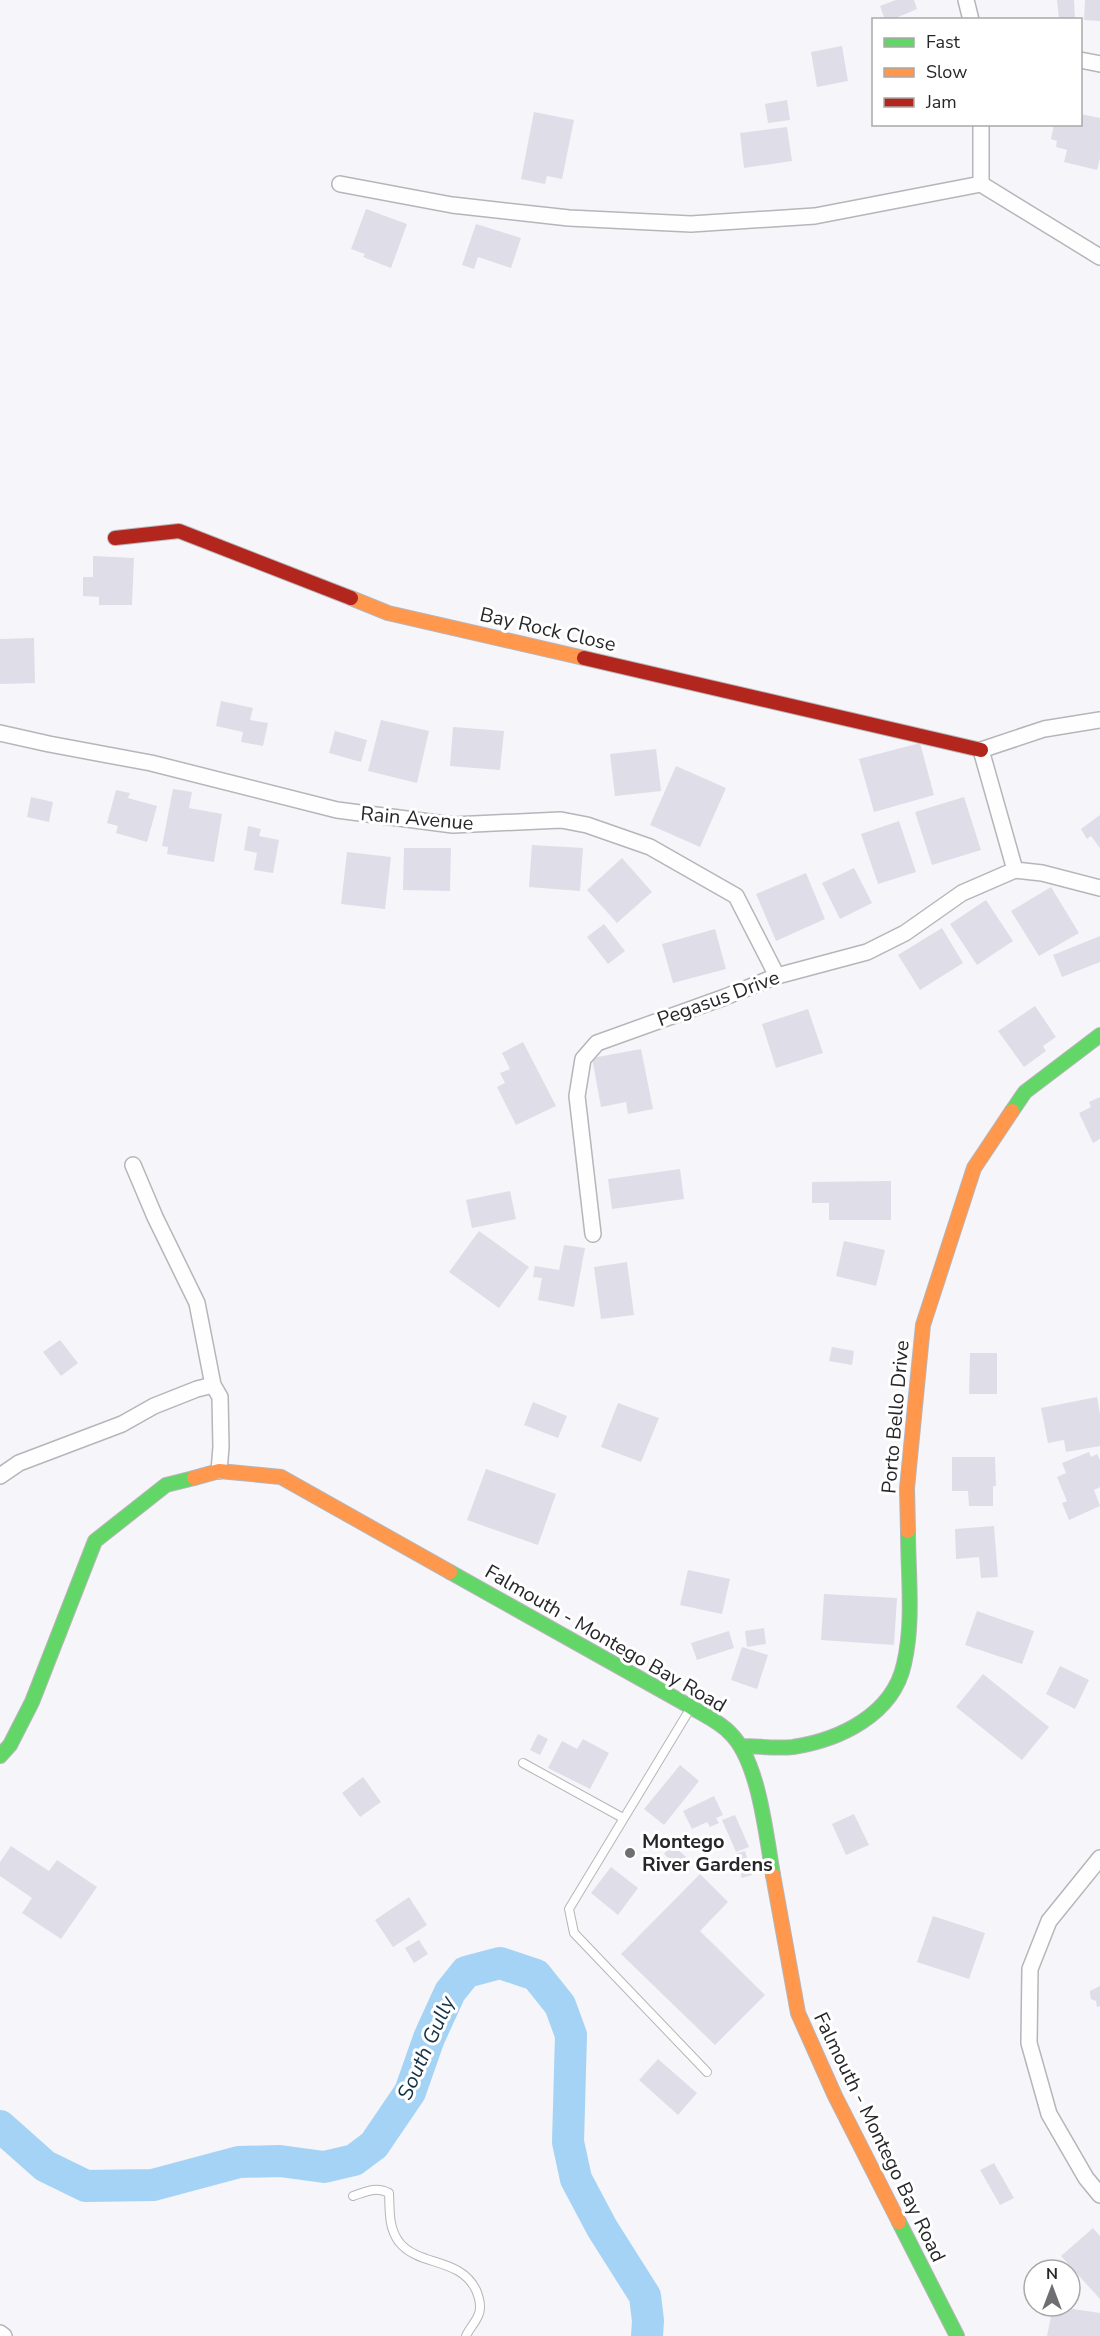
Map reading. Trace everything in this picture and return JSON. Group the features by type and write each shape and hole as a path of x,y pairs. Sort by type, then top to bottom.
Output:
{"street":[{"path":"966,0 970,18"},
{"path":"1082,60 1100,64"},
{"path":"981,126 981,184"},
{"path":"340,184 452,205 569,218 691,225 815,216 981,184 1100,256"},
{"name":"Bay Rock Close","path":"115,538 180,531 388,613 981,750"},
{"path":"1100,720 1044,729 981,750 1015,870 1042,873 1100,888"},
{"name":"Rain Avenue","path":"0,733 151,763 337,810 453,825 561,820 587,825 650,847 736,896 777,976"},
{"name":"Pegasus Drive","path":"593,1234 577,1095 583,1059 597,1043 777,976 867,952 905,933 962,893 1015,870"},
{"name":"Porto Bello Drive","path":"742,1746 791,1747 834,1737 875,1714 890,1695 904,1667 909,1636 907,1488 923,1325 974,1168 1025,1092 1100,1035"},
{"path":"133,1165 155,1217 197,1302 213,1385 220,1397 222,1447 219,1471"},
{"path":"0,1476 19,1463 122,1424 154,1406 196,1389 213,1385"},
{"name":"Falmouth - Montego Bay Road","path":"0,1756 10,1745 33,1702 95,1541 166,1485 219,1471 281,1477 691,1707 729,1731 742,1746 758,1792 798,2013 835,2096 957,2336"},
{"path":"1100,1858 1049,1921 1030,1969 1029,2043 1049,2114 1086,2178 1100,2195"},
{"path":"0,2333 4,2336"}],"lane":[{"path":"691,1707 568,1909 574,1933 707,2072"},
{"path":"523,1763 623,1818"},
{"path":"353,2196 382,2189 389,2193 390,2223 400,2242 412,2251 459,2269 471,2280 480,2298 479,2315 466,2336"}],"building":[{"path":"896,0 914,0 917,9 896,18 884,18 880,6"},
{"path":"1057,0 1074,0 1075,18 1059,18"},
{"path":"1085,0 1100,0 1100,21 1084,20"},
{"path":"842,46 848,81 817,87 811,52"},
{"path":"787,100 790,120 768,123 765,104"},
{"path":"534,112 574,120 562,179 547,176 545,184 521,179"},
{"path":"1082,114 1100,118 1100,158 1097,170 1064,162 1067,150 1056,147 1057,141 1051,139 1054,126 1082,126"},
{"path":"787,127 792,161 744,168 740,133"},
{"path":"366,209 407,224 391,268 363,257 365,254 351,249"},
{"path":"476,224 521,238 511,268 478,257 474,269 462,265"},
{"path":"93,556 134,558 132,605 99,605 99,597 83,596 83,577 93,577"},
{"path":"34,638 35,683 0,684 0,639"},
{"path":"221,701 253,708 250,720 268,723 263,746 241,742 243,732 216,726"},
{"path":"381,720 429,731 417,783 368,771"},
{"path":"453,727 504,731 500,770 450,766"},
{"path":"335,731 367,740 361,762 329,753"},
{"path":"920,743 934,795 874,812 859,759"},
{"path":"656,749 661,791 615,796 610,754"},
{"path":"676,766 726,788 700,847 650,825"},
{"path":"173,789 192,792 189,808 222,814 214,862 167,854 168,847 162,846"},
{"path":"116,790 130,793 128,798 157,806 147,842 116,833 118,826 107,823"},
{"path":"31,797 53,802 49,822 27,817"},
{"path":"964,797 981,850 932,865 915,812"},
{"path":"1100,815 1100,848 1091,836 1087,839 1081,829"},
{"path":"899,821 916,872 878,884 861,834"},
{"path":"248,826 261,829 259,836 279,840 273,873 254,870 257,853 244,850"},
{"path":"532,845 583,848 580,891 529,887"},
{"path":"404,848 451,848 450,891 403,890"},
{"path":"347,852 391,857 385,909 341,904"},
{"path":"622,858 652,892 617,923 587,890"},
{"path":"854,868 872,903 840,919 822,883"},
{"path":"806,873 825,919 776,941 756,894"},
{"path":"1051,887 1079,933 1039,956 1011,911"},
{"path":"986,900 1013,941 977,965 950,924"},
{"path":"604,924 625,951 608,964 587,937"},
{"path":"942,928 963,963 920,990 898,955"},
{"path":"715,929 726,969 673,983 662,944"},
{"path":"1100,936 1100,962 1062,977 1053,955"},
{"path":"1035,1006 1056,1037 1043,1046 1046,1051 1024,1067 998,1031"},
{"path":"808,1009 823,1053 776,1068 762,1024"},
{"path":"523,1042 556,1106 516,1125 497,1087 505,1083 500,1073 510,1069 502,1053"},
{"path":"641,1049 653,1109 628,1114 626,1102 601,1107 592,1058"},
{"path":"1100,1097 1100,1139 1093,1143 1079,1113 1091,1107 1089,1102"},
{"path":"680,1169 684,1199 612,1209 608,1179"},
{"path":"891,1181 891,1220 829,1220 829,1203 812,1203 812,1182"},
{"path":"510,1191 516,1219 472,1228 466,1200"},
{"path":"479,1231 529,1267 499,1308 449,1272"},
{"path":"844,1241 885,1250 876,1286 836,1276"},
{"path":"564,1245 585,1248 574,1307 538,1300 542,1278 533,1277 535,1266 559,1270"},
{"path":"627,1262 634,1315 601,1319 594,1267"},
{"path":"60,1340 78,1363 61,1376 43,1352"},
{"path":"832,1347 854,1351 852,1365 829,1361"},
{"path":"970,1353 997,1353 997,1394 969,1394"},
{"path":"1097,1397 1100,1414 1100,1446 1066,1452 1064,1440 1048,1443 1041,1408"},
{"path":"533,1402 567,1416 558,1438 524,1425"},
{"path":"618,1403 659,1418 641,1462 601,1447"},
{"path":"1089,1452 1091,1457 1097,1454 1100,1460 1100,1487 1094,1490 1100,1506 1069,1520 1062,1503 1067,1501 1057,1477 1066,1473 1062,1463"},
{"path":"952,1457 995,1457 996,1486 993,1486 993,1506 969,1506 968,1491 952,1491"},
{"path":"486,1469 556,1494 538,1545 467,1520"},
{"path":"994,1526 998,1577 981,1578 979,1557 956,1559 955,1529"},
{"path":"688,1570 730,1579 722,1614 680,1605"},
{"path":"824,1594 897,1598 894,1645 821,1640"},
{"path":"977,1611 1034,1631 1022,1664 965,1645"},
{"path":"764,1628 766,1644 747,1647 745,1631"},
{"path":"729,1631 734,1648 697,1660 691,1643"},
{"path":"742,1647 768,1655 757,1689 731,1680"},
{"path":"1060,1666 1089,1680 1075,1709 1046,1694"},
{"path":"983,1674 1049,1727 1022,1760 956,1707"},
{"path":"538,1734 548,1739 540,1755 530,1750"},
{"path":"583,1739 609,1753 590,1789 548,1768 562,1741 577,1749"},
{"path":"680,1765 699,1781 664,1825 644,1809"},
{"path":"363,1777 381,1802 360,1817 342,1793"},
{"path":"714,1796 723,1815 716,1818 719,1823 710,1827 707,1822 692,1829 683,1811"},
{"path":"854,1814 869,1845 846,1855 832,1824"},
{"path":"735,1815 749,1847 736,1852 722,1820"},
{"path":"672,1844 686,1857 677,1866 664,1854"},
{"path":"11,1846 49,1871 57,1860 97,1887 61,1939 22,1913 32,1898 0,1876 0,1862"},
{"path":"745,1851 752,1875 742,1878 735,1854"},
{"path":"611,1867 638,1888 618,1915 591,1893"},
{"path":"700,1874 728,1902 700,1931 765,1995 715,2045 621,1954"},
{"path":"409,1897 427,1925 393,1947 375,1920"},
{"path":"933,1916 985,1933 969,1979 917,1962"},
{"path":"419,1940 428,1954 414,1963 405,1948"},
{"path":"1100,1986 1100,2006 1097,2007 1096,2001 1091,1999 1090,1991"},
{"path":"658,2059 697,2093 678,2115 639,2080"},
{"path":"994,2163 1014,2198 1000,2205 980,2170"},
{"path":"1093,2228 1100,2236 1100,2299 1082,2279 1082,2258 1063,2258 1061,2256"},
{"path":"1082,2310 1100,2313 1100,2336 1047,2336 1051,2318 1082,2318"}],"waterway":[{"name":"South Gully","path":"0,2126 45,2166 86,2186 153,2185 239,2162 280,2161 324,2167 354,2160 374,2145 410,2092 429,2038 450,1992 466,1972 500,1963 536,1975 560,2005 571,2035 568,2142 576,2179 602,2228 645,2296 647,2336"}],"traffic: fast":[{"path":"1012,1111 1025,1092 1100,1035"},
{"path":"0,1756 10,1745 32,1702 95,1541 166,1485 194,1478"},
{"path":"742,1746 774,1748 811,1744 862,1722 888,1697 898,1682 904,1664 909,1632 908,1531"},
{"path":"450,1572 691,1707 726,1729 740,1745 755,1780 773,1875"},
{"path":"899,2222 957,2336"}],"traffic: slow":[{"path":"351,598 388,613 584,658"},
{"path":"908,1531 907,1488 923,1325 974,1168 1012,1111"},
{"path":"194,1478 219,1471 281,1477 450,1572"},
{"path":"773,1875 798,2013 835,2096 899,2222"}],"traffic: jam":[{"path":"115,538 179,531 351,598"},
{"path":"584,658 981,750"}],"place":[{"name":"Montego River Gardens","path":"630,1853"}]}
